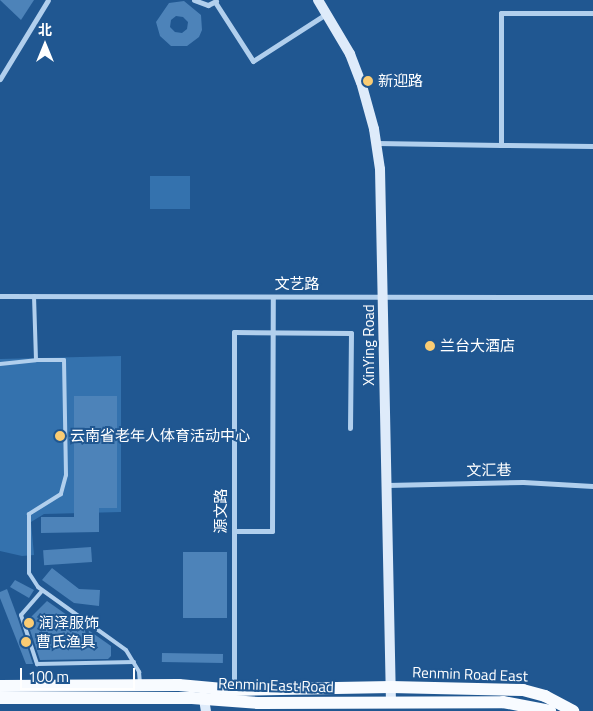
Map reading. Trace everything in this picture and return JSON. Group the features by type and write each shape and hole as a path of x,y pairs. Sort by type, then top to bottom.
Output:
{"main road":[{"name":"Renmin East Road","path":"0,686 140,685 234,690 391,688"},
{"name":"Renmin Road East","path":"391,688 523,690 544,696 573,711"},
{"name":"Renmin East Road","path":"0,698 205,705 258,703 369,707 391,703 503,702 550,711"}],"street":[{"path":"0,79 48,0"},
{"path":"194,0 208,5 216,1 253,61 327,14"},
{"name":"XinYing Road","path":"318,0 361,82 377,143 384,297 385,485 391,703"},
{"path":"501,145 501,13 593,14"},
{"path":"377,143 593,146"},
{"name":"文艺路","path":"0,296 593,297"},
{"path":"234,531 272,531 273,296"},
{"name":"源文路","path":"234,690 234,332 273,332"},
{"path":"273,332 350,333 350,428"},
{"name":"文汇巷","path":"385,485 523,482 593,486"}],"lane":[{"path":"34,296 36,360"},
{"path":"0,364 36,360 64,360 65,485 60,494 32,511 28,519 29,573 42,591 117,642 134,662 140,685"},
{"path":"42,591 21,615 37,664 134,662"}],"shaded area":[{"path":"150,176 190,176 190,209 150,209"},
{"name":"云南省老年人体育活动中心","path":"121,356 121,512 44,514 31,522 34,555 22,556 0,551 0,359"}],"building":[{"path":"0,0 34,0 21,20"},
{"path":"184,1 201,15 202,30 199,37 187,46 171,46 160,36 156,22 169,3","holes":["176,16 183,17 188,22 187,29 182,33 175,32 170,27 171,20"]},
{"path":"74,396 117,396 117,508 99,508 99,532 41,533 41,517 74,517"},
{"path":"91,547 92,562 44,565 43,550"},
{"path":"183,552 227,552 227,618 183,618"},
{"path":"52,568 79,589 100,590 99,606 74,603 42,580"},
{"path":"15,580 34,590 29,598 10,587"},
{"path":"7,589 33,664 26,664 0,598 0,592"},
{"path":"47,601 111,646 111,656 108,659 40,660 27,621"},
{"path":"162,653 223,654 223,663 162,662"}],"place":[{"name":"新迎路","path":"368,81"},
{"name":"兰台大酒店","path":"430,346"},
{"name":"云南省老年人体育活动中心","path":"60,436"},
{"name":"润泽服饰","path":"29,623"},
{"name":"曹氏渔具","path":"26,642"}]}
